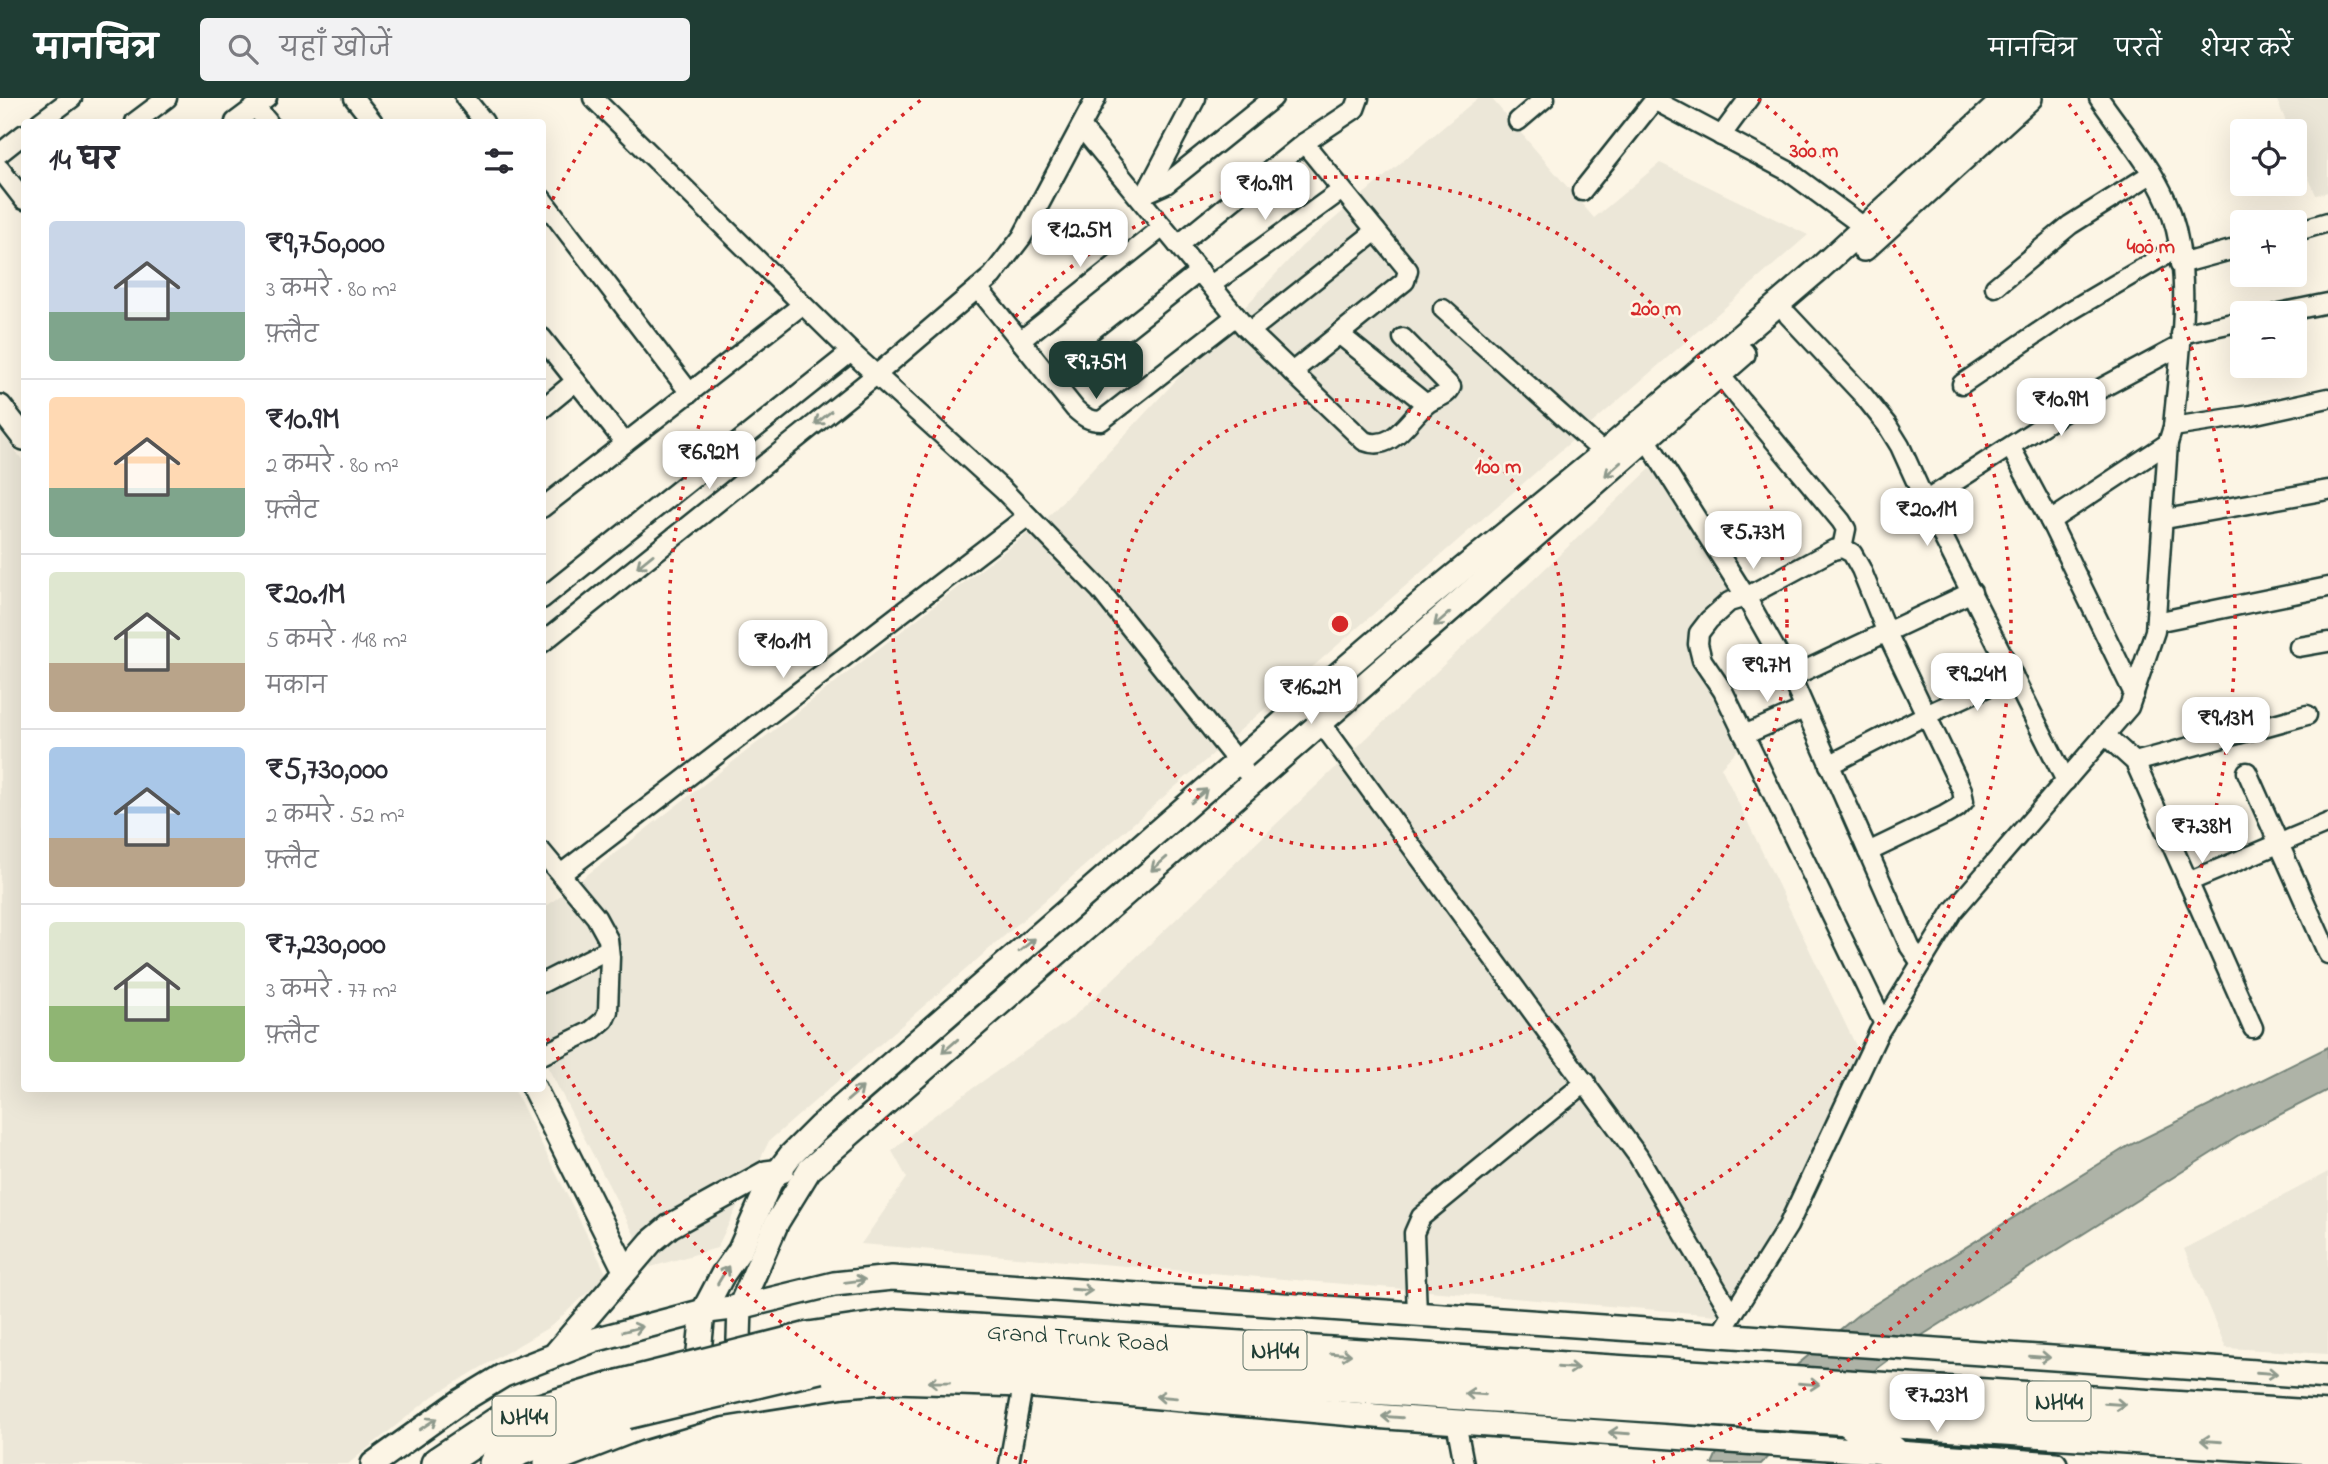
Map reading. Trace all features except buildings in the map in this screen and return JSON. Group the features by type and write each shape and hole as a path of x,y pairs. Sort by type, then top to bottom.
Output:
{"highway":[{"name":"Grand Trunk Road","path":"438,1464 498,1424 607,1390 809,1339 898,1326 2242,1412"},
{"name":"Grand Trunk Road","path":"496,1464 518,1449 626,1412 819,1366 905,1357 1847,1418"},
{"path":"2242,1412 2314,1396 2328,1396"},
{"name":"NH44","path":"2242,1412 2328,1418"},
{"path":"1847,1418 1891,1452"},
{"name":"NH44","path":"1847,1418 2328,1449"}],"street":[{"path":"44,119 72,98"},
{"path":"139,119 167,98"},
{"path":"354,98 371,119"},
{"path":"466,98 482,119"},
{"path":"593,98 850,352 993,481 1100,590 1254,781"},
{"path":"546,640 876,375 992,276 1022,237 1096,98"},
{"path":"1144,197 1196,98"},
{"path":"1144,197 1166,184 1273,98"},
{"path":"1178,245 1304,143 1355,109 1359,98"},
{"path":"1518,121 1545,98"},
{"path":"1721,136 1749,98"},
{"path":"737,1402 740,1307 777,1222 806,1174 827,1152 1321,723 1642,432 1871,232 2030,98"},
{"path":"1719,1336 1788,1226 1884,1024 1953,911 2129,707 2134,694 2156,622 2183,306 2180,255 2166,199 2099,98"},
{"path":"1583,191 1655,99 1788,171 1871,232"},
{"path":"692,1411 703,1312 723,1274 740,1250 770,1182 820,1126 974,989 1435,592 1604,453 1642,432 1720,375 1788,315 1996,101"},
{"path":"239,119 261,103"},
{"path":"1081,127 1144,197 1163,227 1236,316 1364,441 1372,444 1398,435 1426,404 1449,393 1451,387 1403,338"},
{"path":"0,153 21,136"},
{"path":"1292,372 1408,276 1408,270 1304,143"},
{"path":"0,169 21,196"},
{"path":"1995,287 2070,225 2151,174"},
{"path":"1056,385 1206,278 1342,190"},
{"path":"546,204 690,393"},
{"path":"2307,228 2328,222"},
{"path":"1020,341 1163,227"},
{"path":"1250,331 1376,231"},
{"path":"1962,384 2070,311 2180,255 2230,249"},
{"path":"978,288 1087,419 1101,421 1236,316"},
{"path":"2307,307 2328,303"},
{"path":"546,505 802,305"},
{"path":"1443,309 1604,453"},
{"path":"1788,315 1887,425 2066,781"},
{"path":"1925,502 2180,340 2230,325"},
{"path":"1339,334 1426,404"},
{"path":"546,343 625,443"},
{"path":"546,596 850,352"},
{"path":"1720,375 1841,521 1846,529 1842,548"},
{"path":"546,406 576,381"},
{"path":"2050,521 2171,435 2328,398"},
{"path":"0,407 21,434"},
{"path":"1642,432 1746,597 1791,677 1910,947 1922,963"},
{"path":"2011,448 2050,521 2134,694"},
{"path":"2165,519 2328,490"},
{"path":"561,874 1028,516"},
{"path":"1868,852 1945,815 1964,801 1962,790 1887,633 1861,569 1852,554 1842,548 1833,550 1746,597 1730,602 1709,620 1699,634 1698,644 1702,660 1723,691 1884,1024"},
{"path":"2156,622 2328,587"},
{"path":"1791,677 1972,592"},
{"path":"2299,647 2328,642"},
{"path":"1829,765 1926,715 2013,675"},
{"path":"1306,702 1638,1156 1732,1315"},
{"path":"1744,735 1804,709"},
{"path":"2136,762 2307,715"},
{"path":"2105,735 2136,762 2253,1028"},
{"path":"2247,772 2328,954"},
{"path":"2188,882 2328,823"},
{"path":"546,857 596,917 608,939 609,949 608,1010 604,1020 591,1031 546,1053"},
{"path":"546,981 609,949"},
{"path":"974,989 990,1011"},
{"path":"1417,1314 1413,1233 1421,1217 1586,1082"},
{"path":"536,1092 625,1270"},
{"path":"555,1354 625,1270 670,1226 769,1172 778,1170 806,1174"},
{"path":"373,1464 504,1375 594,1340 703,1312 740,1307 834,1284 892,1278 2328,1377"},
{"path":"546,1464 636,1429 692,1411 845,1385 893,1381 1023,1385 1456,1422 1891,1452 1971,1461 2055,1464"},
{"path":"1010,1464 1023,1385"},
{"path":"1456,1422 1464,1464"}],"shaded area":[{"path":"1478,98 1491,98 1594,218 1660,163 1808,235 769,1141 717,1248 651,1267 546,1064 546,907 1046,519 1302,246"},
{"path":"2276,98 2328,98 2328,192 2316,195 2307,173 2307,119 2285,119"},
{"path":"0,431 21,458 21,1092 516,1092 607,1275 551,1326 433,1396 348,1464 0,1464"},
{"path":"1652,467 1733,584 1688,644 1743,744 1721,767 1859,1052 1775,1233 1717,1315 861,1244 907,1178 892,1151 922,1124 1071,1019"},
{"path":"2328,1047 2328,1090 2242,1134 1921,1336 1790,1433 1761,1464 1712,1464 1758,1397 1859,1314 2128,1146"},
{"path":"2328,1172 2328,1354 2226,1348 2184,1249"}]}
